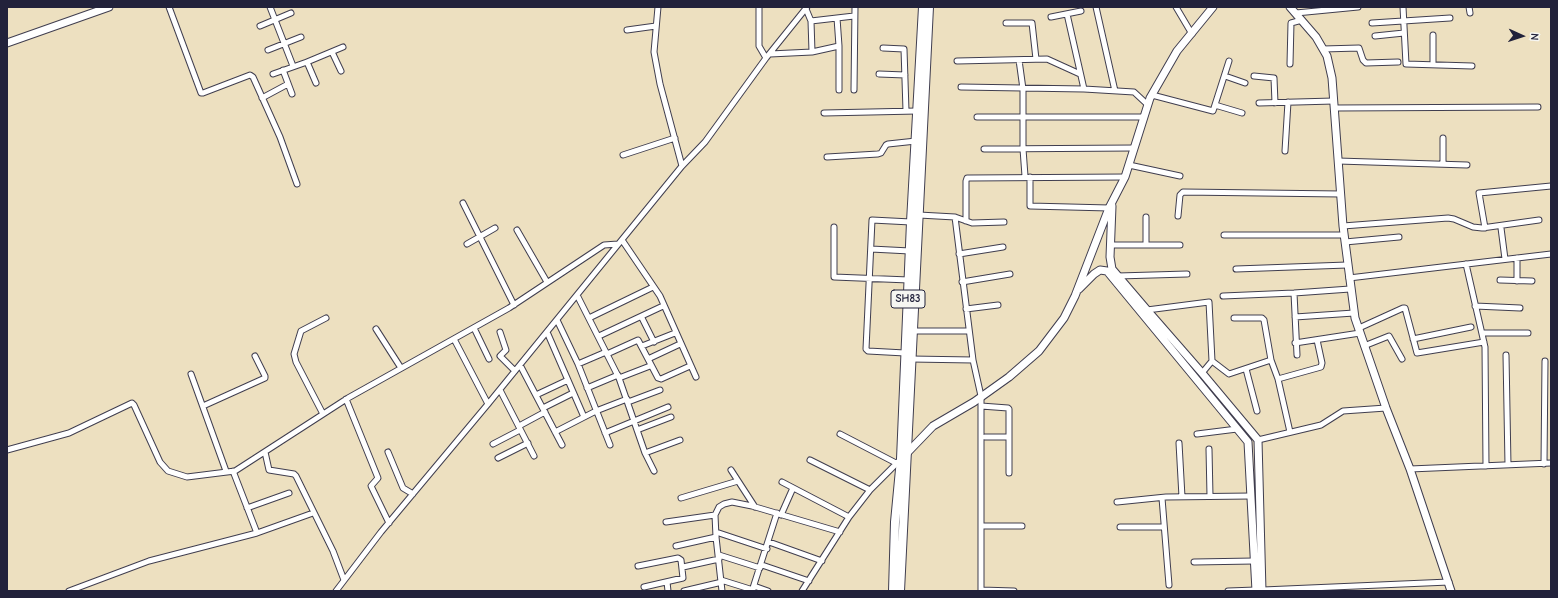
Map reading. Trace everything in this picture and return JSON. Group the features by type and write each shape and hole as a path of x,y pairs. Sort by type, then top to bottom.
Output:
{"main road":[{"name":"SH83","path":"893,591 895,522 908,356 911,222 923,7"},
{"name":"SH83","path":"908,356 913,331 929,7"},
{"name":"SH83","path":"900,591 901,458"}],"street":[{"path":"7,43 109,7"},
{"path":"169,7 201,92 203,93 251,75 253,76 280,137 297,184"},
{"path":"270,7 293,66"},
{"path":"658,7 654,46 655,58 660,84 682,166"},
{"path":"759,7 759,46 768,56"},
{"path":"854,7 854,90"},
{"path":"1096,7 1115,91"},
{"path":"1176,7 1192,34"},
{"path":"802,591 849,517 870,490 933,426 981,396 1008,377 1040,351 1064,318 1077,290 1111,205 1125,177 1152,95 1177,51 1213,7"},
{"path":"1290,7 1316,37 1327,56 1332,78 1344,238 1354,313 1386,408 1410,468 1451,591"},
{"path":"1296,13 1358,7"},
{"path":"1403,7 1406,64 1472,66"},
{"path":"336,591 412,494 500,390 682,166 705,142 768,56 807,8"},
{"path":"807,8 811,21 812,52"},
{"path":"1051,17 1081,11"},
{"path":"260,26 291,14"},
{"path":"1067,14 1084,89"},
{"path":"811,21 854,16"},
{"path":"837,18 839,46 839,90"},
{"path":"1372,24 1450,18"},
{"path":"1290,64 1291,23 1302,20"},
{"path":"1006,23 1032,23 1036,59"},
{"path":"627,30 656,26"},
{"path":"1375,36 1404,33"},
{"path":"1433,35 1433,65"},
{"path":"268,50 301,37"},
{"path":"768,56 812,52 839,46"},
{"path":"273,74 343,47"},
{"path":"883,48 904,49 906,111"},
{"path":"1323,49 1359,48 1363,60 1366,63 1398,62"},
{"path":"332,52 341,71"},
{"path":"1019,60 1023,89 1023,149 1028,176 1030,206 1111,205"},
{"path":"957,61 1051,60 1080,74"},
{"path":"1152,95 1210,112 1213,111 1229,61"},
{"path":"307,62 316,83"},
{"path":"283,70 292,94"},
{"path":"879,74 905,75"},
{"path":"1225,76 1246,83"},
{"path":"1254,76 1274,78 1275,103"},
{"path":"262,98 288,84"},
{"path":"961,87 1084,89 1134,92 1148,105"},
{"path":"1285,151 1288,102"},
{"path":"1259,103 1288,102 1334,105 1538,108"},
{"path":"1216,105 1242,113"},
{"path":"824,114 917,111"},
{"path":"977,117 1144,117"},
{"path":"622,155 675,138"},
{"path":"1443,138 1443,164"},
{"path":"827,157 878,154 881,153 888,144 916,141"},
{"path":"984,149 1134,148"},
{"path":"1338,161 1466,165"},
{"path":"1129,164 1180,176"},
{"path":"966,221 967,178 1028,176 1125,177"},
{"path":"1485,228 1479,192 1551,186"},
{"path":"1178,216 1180,195 1183,192 1341,194"},
{"path":"463,203 514,305"},
{"path":"1111,205 1110,245 1112,269 1258,440 1259,590"},
{"path":"919,215 955,217 972,223 1004,222"},
{"path":"955,217 973,360 981,396 981,590 1014,591"},
{"path":"1146,217 1146,245"},
{"path":"1343,226 1448,218 1472,227 1485,228 1539,220"},
{"path":"911,222 872,220 866,351 908,356 973,360"},
{"path":"834,227 834,277 909,280"},
{"path":"467,244 495,228"},
{"path":"1501,228 1505,259"},
{"path":"517,230 547,282"},
{"path":"1224,235 1344,238 1400,237"},
{"path":"7,450 69,433 132,403 160,462 168,471 187,477 232,471 265,452 346,399 514,305 604,245 620,242"},
{"path":"620,242 660,296 663,306 696,377"},
{"path":"1110,245 1180,245"},
{"path":"959,254 1003,247"},
{"path":"871,249 910,251"},
{"path":"1349,278 1551,254"},
{"path":"1516,281 1517,258"},
{"path":"1466,264 1484,342 1486,466"},
{"path":"1236,269 1347,266"},
{"path":"1077,290 1100,270 1107,271 1246,440 1248,445 1254,560 1259,590"},
{"path":"962,282 1010,274"},
{"path":"1118,276 1186,274"},
{"path":"1500,280 1532,281"},
{"path":"589,318 653,287"},
{"path":"1223,296 1350,289"},
{"path":"1294,293 1295,343 1297,355"},
{"path":"577,295 599,336 618,377 654,471"},
{"path":"1147,310 1210,302 1212,361 1202,373"},
{"path":"966,309 998,305"},
{"path":"599,336 642,318 663,306"},
{"path":"1475,306 1520,308"},
{"path":"1295,343 1317,340 1360,330 1403,308 1405,308 1416,351 1419,354 1484,342"},
{"path":"1295,317 1354,313"},
{"path":"323,414 296,362 294,354 301,331 326,318"},
{"path":"642,318 654,342"},
{"path":"1234,318 1262,318 1264,320 1271,360 1278,379 1290,432"},
{"path":"557,320 578,364 610,445"},
{"path":"1413,339 1470,327"},
{"path":"474,328 489,359"},
{"path":"376,329 402,368"},
{"path":"913,331 969,331"},
{"path":"500,332 506,350 500,356 515,371"},
{"path":"547,332 584,417"},
{"path":"642,346 675,333"},
{"path":"1482,333 1528,334"},
{"path":"1364,346 1389,336 1402,359"},
{"path":"454,339 488,404"},
{"path":"578,364 638,340 650,366 656,377 659,379 690,366"},
{"path":"1278,379 1322,367 1317,340"},
{"path":"648,359 680,344"},
{"path":"1506,355 1508,465"},
{"path":"203,406 265,378 255,356"},
{"path":"1212,361 1229,374 1271,360"},
{"path":"1544,361 1544,464"},
{"path":"520,365 562,445"},
{"path":"587,388 650,366"},
{"path":"1246,369 1256,411"},
{"path":"191,374 226,471"},
{"path":"536,395 568,380"},
{"path":"500,390 534,456"},
{"path":"555,432 596,410 660,390"},
{"path":"493,444 520,428 544,410 573,393"},
{"path":"346,399 378,478 370,486 389,523"},
{"path":"981,406 1008,408 1009,473"},
{"path":"605,433 668,407"},
{"path":"1258,440 1321,425 1343,411 1386,408"},
{"path":"638,430 671,417"},
{"path":"1197,434 1237,429"},
{"path":"840,434 901,458"},
{"path":"985,437 1009,437"},
{"path":"646,453 680,440"},
{"path":"498,458 528,443"},
{"path":"1179,443 1182,497"},
{"path":"1210,449 1210,496"},
{"path":"265,452 269,470 294,474 296,476 333,551 344,580"},
{"path":"388,452 403,488 412,494"},
{"path":"810,460 870,490"},
{"path":"1410,468 1551,463"},
{"path":"731,470 755,507"},
{"path":"232,471 257,533"},
{"path":"681,498 738,481"},
{"path":"782,482 849,517"},
{"path":"753,589 779,514 793,488"},
{"path":"247,508 289,493"},
{"path":"1117,502 1182,497 1251,496"},
{"path":"1162,498 1169,585"},
{"path":"722,591 715,516 719,507 724,504 732,502 755,507 840,532"},
{"path":"68,591 149,561 257,533 314,513"},
{"path":"666,522 715,516"},
{"path":"981,526 1022,526"},
{"path":"1120,527 1164,527"},
{"path":"676,546 716,534 767,549"},
{"path":"769,542 822,561"},
{"path":"683,567 719,557 761,566 809,581"},
{"path":"638,566 678,558 681,559 683,578 644,587"},
{"path":"1194,562 1254,560"},
{"path":"684,591 722,581 753,589 768,591"},
{"path":"666,582 668,591"},
{"path":"1228,591 1449,582"}]}
